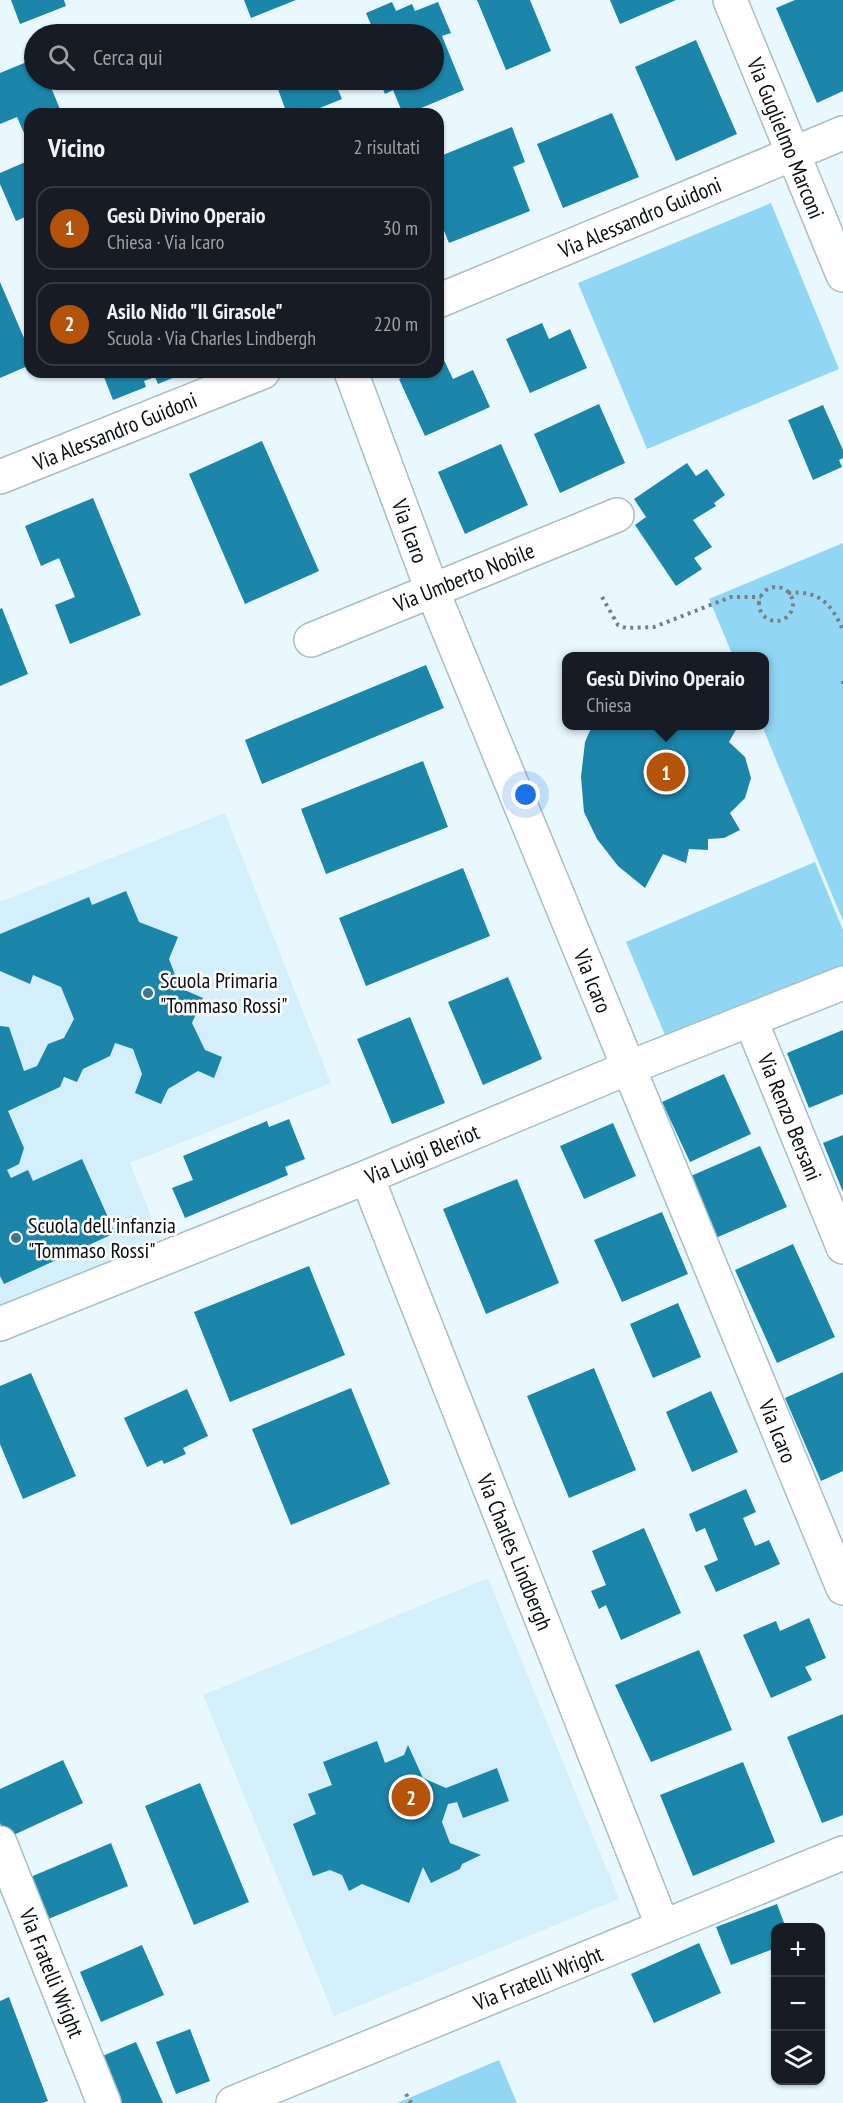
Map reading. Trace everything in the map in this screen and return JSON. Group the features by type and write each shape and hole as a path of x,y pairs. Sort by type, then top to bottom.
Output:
{"street":[{"name":"Via Guglielmo Marconi","path":"730,0 843,275"},
{"name":"Via Alessandro Guidoni","path":"444,298 843,133"},
{"name":"Via Alessandro Guidoni","path":"0,477 248,378"},
{"name":"Via Icaro","path":"353,378 432,590 843,1588"},
{"name":"Via Umberto Nobile","path":"311,640 617,514"},
{"name":"Via Luigi Bleriot","path":"0,1324 367,1177 628,1068 843,983"},
{"name":"Via Renzo Bersani","path":"751,1021 843,1247"},
{"name":"Via Charles Lindbergh","path":"367,1177 663,1927"},
{"name":"Via Fratelli Wright","path":"0,1843 104,2103"},
{"name":"Via Fratelli Wright","path":"233,2103 843,1853"}],"path":[{"path":"602,597 618,625 626,628 654,627 731,597 761,597 773,588 784,589 788,593 792,609 785,618 775,621 762,613 761,597"},
{"path":"788,593 812,594 825,602 836,614 843,630"},
{"path":"843,681 843,686"},
{"path":"406,2094 411,2103"}],"shaded area":[{"path":"771,203 839,369 647,449 578,283"},
{"path":"843,543 843,921 764,730 769,730 769,652 731,652 709,599"},
{"name":"Scuola Primaria \"Tommaso Rossi\"","path":"225,813 331,1083 130,1163 161,1241 0,1305 0,902"},
{"path":"815,862 843,930 843,968 668,1042 626,942"},
{"path":"488,1578 619,1899 334,2016 203,1695"},
{"path":"499,2060 517,2103 397,2103"}],"building":[{"path":"11,0 64,0 66,6 20,24"},
{"path":"244,0 296,0 251,18"},
{"path":"477,0 530,0 551,51 506,70"},
{"path":"610,0 676,0 620,24"},
{"path":"795,0 843,0 843,91 817,103 776,8"},
{"path":"392,2 396,11 412,4 415,11 438,2 451,33 444,35 444,24 371,24 366,13"},
{"path":"696,40 737,134 676,161 635,67"},
{"path":"444,41 464,90 421,108 400,108 393,90 444,90"},
{"path":"24,63 24,90 52,90 60,108 24,108 24,133 17,117 0,124 0,73"},
{"path":"278,90 338,90 342,99 320,108 285,108"},
{"path":"612,113 639,177 563,208 537,144"},
{"path":"512,127 525,162 513,167 530,211 449,243 444,231 444,155"},
{"path":"24,163 24,218 16,221 0,184 0,173"},
{"path":"0,282 24,338 24,368 0,378"},
{"path":"542,323 549,339 570,329 587,368 530,393 506,339"},
{"path":"444,360 453,379 473,370 490,407 425,436 399,379 444,378"},
{"path":"104,378 152,378 144,381 146,387 113,400"},
{"path":"155,378 172,378 158,384"},
{"path":"599,404 625,463 560,493 534,434"},
{"path":"823,405 843,450 843,458 839,460 842,467 813,480 788,420"},
{"path":"262,441 319,571 245,604 189,474"},
{"path":"501,444 528,505 465,534 438,472"},
{"path":"687,463 696,476 707,469 725,495 714,503 716,506 693,520 712,547 694,558 702,569 676,586 635,525 646,517 634,499"},
{"path":"93,498 141,615 70,644 55,605 75,597 59,558 41,566 25,526"},
{"path":"2,608 28,674 0,686 0,609"},
{"path":"426,665 444,708 262,784 245,740"},
{"path":"590,730 736,730 729,742 745,757 751,778 745,798 730,813 740,830 724,838 708,839 708,850 689,849 686,863 663,854 645,888 618,866 597,839 584,812 581,777 585,742"},
{"path":"423,761 448,827 326,874 301,809"},
{"path":"463,868 490,936 366,986 339,918"},
{"path":"126,891 139,922 178,937 169,959 180,988 203,998 192,1023 205,1050 222,1057 214,1078 198,1071 168,1089 161,1104 135,1093 142,1074 133,1049 115,1043 110,1056 83,1069 77,1082 64,1077 60,1087 8,1111 24,1148 19,1164 7,1170 11,1178 28,1170 33,1181 82,1159 115,1233 4,1284 0,1276 0,1026 9,1027 24,1071 37,1066 48,1044 64,1038 74,1019 61,987 33,975 30,984 0,971 0,934 89,897 92,905"},
{"path":"508,977 542,1059 483,1085 448,1002"},
{"path":"410,1017 445,1103 392,1124 357,1039"},
{"path":"843,1030 843,1094 809,1108 787,1053"},
{"path":"724,1074 751,1134 690,1162 662,1102"},
{"path":"289,1119 305,1159 285,1167 288,1175 185,1218 172,1188 193,1180 183,1156 267,1121 269,1127"},
{"path":"613,1123 636,1176 584,1199 560,1146"},
{"path":"843,1135 843,1192 823,1143"},
{"path":"760,1146 787,1207 711,1240 684,1179"},
{"path":"517,1179 559,1283 486,1314 443,1209"},
{"path":"662,1212 688,1274 622,1302 594,1240"},
{"path":"793,1244 835,1337 777,1363 735,1270"},
{"path":"309,1266 345,1355 230,1402 194,1312"},
{"path":"678,1303 701,1357 653,1378 630,1324"},
{"path":"594,1368 636,1470 569,1498 527,1396"},
{"path":"843,1372 843,1471 821,1481 785,1398"},
{"path":"31,1373 76,1476 23,1499 0,1444 0,1386"},
{"path":"351,1388 390,1484 291,1525 252,1429"},
{"path":"187,1389 208,1436 183,1448 186,1454 164,1464 162,1460 147,1467 124,1418"},
{"path":"711,1391 738,1452 692,1472 666,1412"},
{"path":"746,1489 756,1512 743,1518 755,1546 769,1540 780,1564 716,1592 704,1566 718,1560 705,1528 696,1532 689,1514"},
{"path":"644,1528 681,1613 621,1640 606,1605 599,1609 591,1591 606,1585 592,1551"},
{"path":"809,1618 826,1658 805,1667 812,1680 771,1698 743,1635 776,1621 780,1631"},
{"path":"699,1650 732,1730 651,1762 615,1685"},
{"path":"843,1714 843,1815 822,1823 787,1737"},
{"path":"377,1741 385,1763 404,1755 408,1745 423,1778 446,1788 497,1768 509,1801 463,1818 457,1802 448,1804 442,1822 450,1843 481,1855 462,1864 460,1869 431,1883 423,1867 409,1903 362,1884 349,1891 342,1875 330,1870 313,1876 293,1824 316,1814 308,1794 332,1785 323,1762"},
{"path":"63,1760 83,1803 7,1838 0,1823 0,1789"},
{"path":"743,1762 775,1842 693,1876 660,1795"},
{"path":"200,1783 249,1902 194,1925 145,1806"},
{"path":"111,1843 128,1886 46,1920 28,1878"},
{"path":"777,1904 784,1923 771,1923 771,1950 731,1965 716,1927"},
{"path":"699,1943 721,1993 654,2023 631,1974"},
{"path":"142,1945 164,1995 101,2022 80,1972"},
{"path":"9,1997 48,2101 0,2103 0,2001"},
{"path":"190,2029 210,2081 176,2094 156,2042"},
{"path":"136,2042 163,2103 120,2103 100,2057"}],"place":[{"name":"Gesù Divino Operaio","path":"666,772"},
{"name":"Scuola Primaria \"Tommaso Rossi\"","path":"148,993"},
{"name":"Scuola dell'infanzia \"Tommaso Rossi\"","path":"16,1238"},
{"name":"Asilo Nido \"Il Girasole\"","path":"411,1797"}]}
